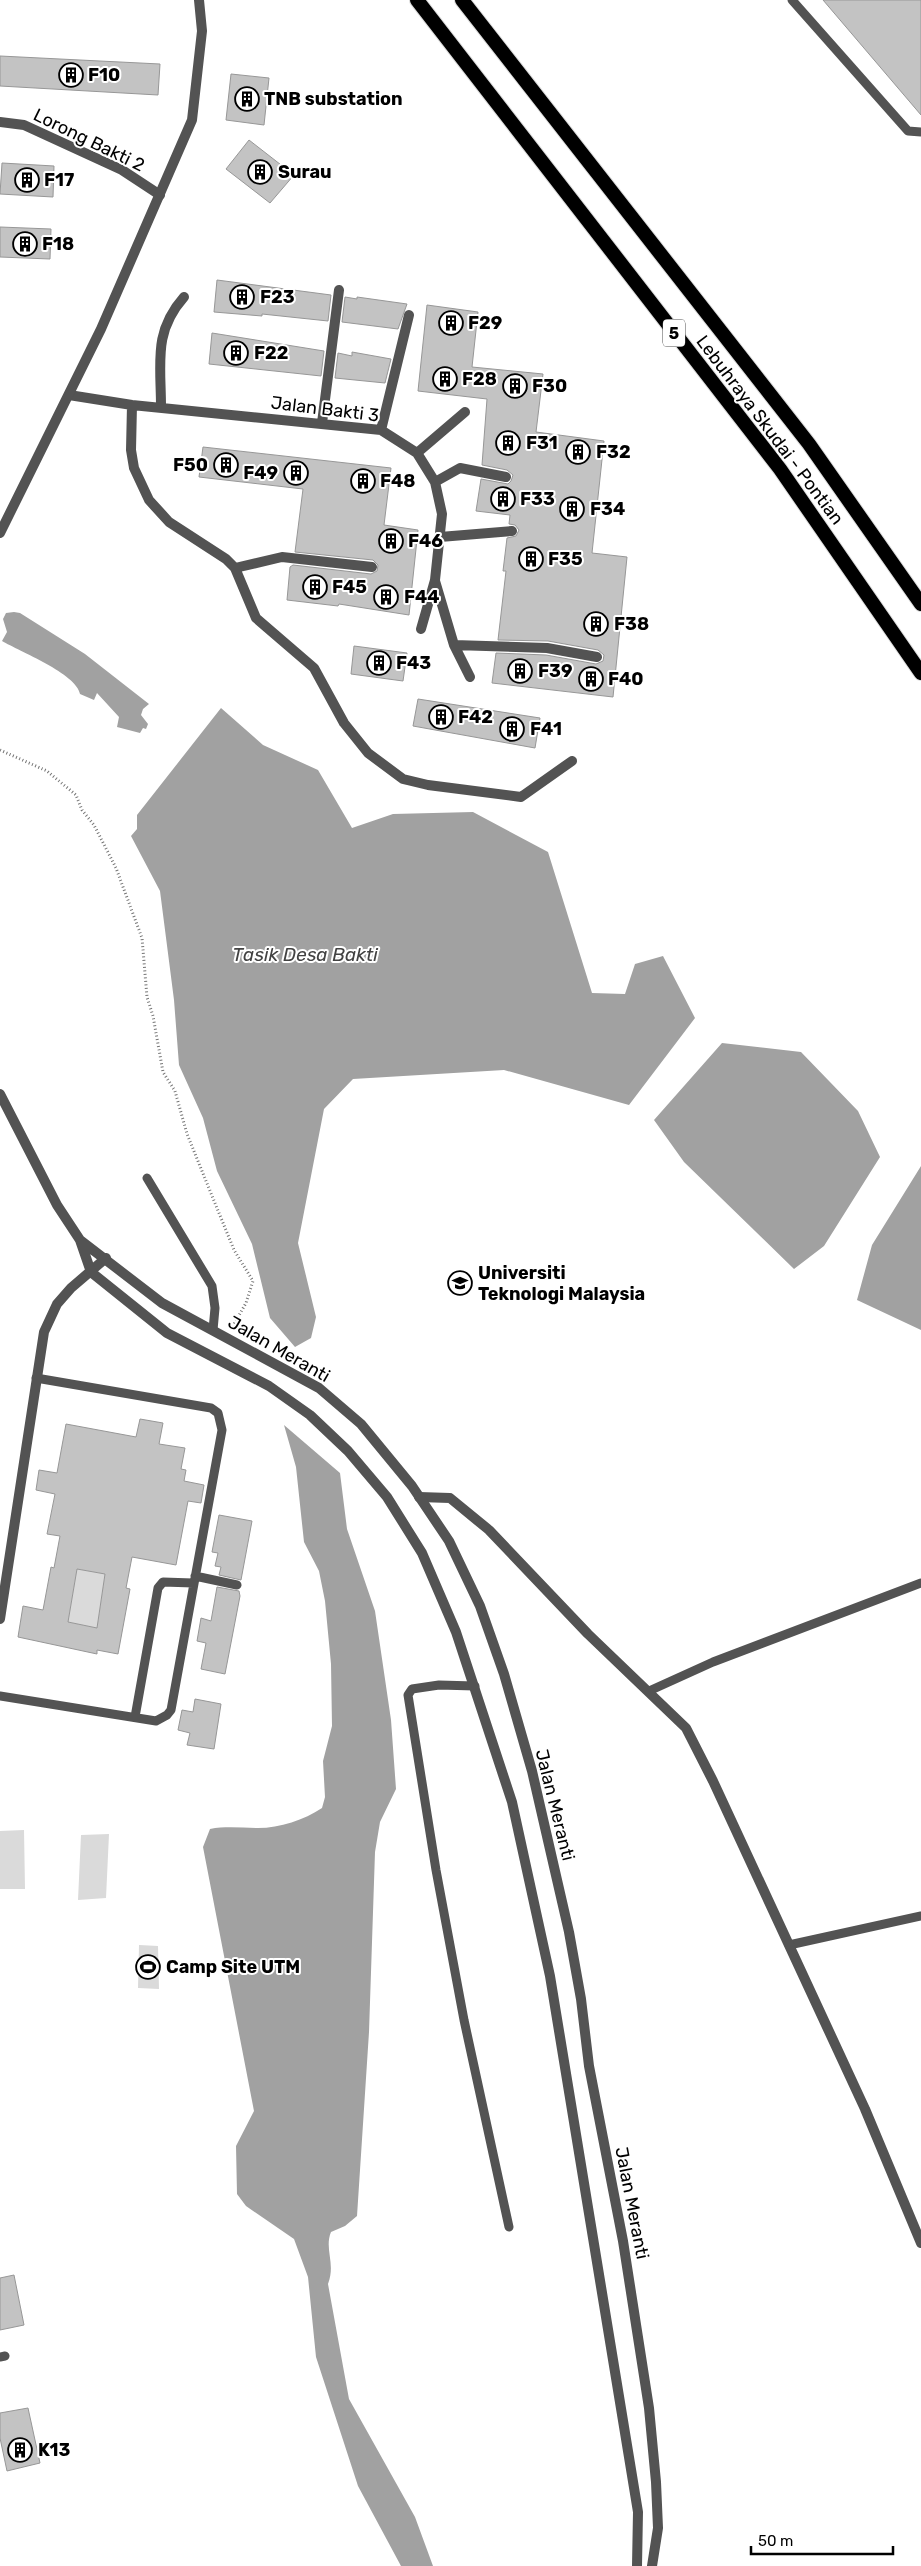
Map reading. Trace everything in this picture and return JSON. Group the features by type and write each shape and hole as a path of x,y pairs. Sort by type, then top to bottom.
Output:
{"highway":[{"name":"Lebuhraya Skudai - Pontian","path":"417,0 780,469 921,673"},
{"name":"Lebuhraya Skudai - Pontian","path":"462,0 809,444 921,604"}],"street":[{"path":"0,533 101,329 192,120 202,31 200,0"},
{"name":"Lorong Bakti 2","path":"0,122 24,125 122,170 160,195"},
{"path":"322,423 339,290"},
{"path":"161,407 162,339 170,312 184,297"},
{"path":"382,430 409,315"},
{"name":"Jalan Bakti 3","path":"69,395 132,405 382,430 417,453 435,482 442,514 435,580 421,629"},
{"path":"132,405 131,450 134,468 150,500 169,522 226,559 235,568 256,618 314,668 344,723 368,753 403,779 428,785 522,797 572,761"},
{"path":"417,453 465,412"},
{"path":"435,482 460,468 506,477"},
{"path":"440,537 512,532"},
{"path":"235,568 282,557 372,567"},
{"path":"435,580 454,645 470,677"},
{"path":"454,645 547,648 597,657"},
{"name":"Jalan Meranti","path":"0,1094 57,1205 80,1240 91,1272 167,1333 269,1386 310,1415 348,1451 388,1497 422,1553 456,1632 512,1802 550,1976 638,2512 637,2566"},
{"name":"Jalan Meranti","path":"80,1240 106,1258 162,1303 299,1376 330,1397 372,1436 419,1497 449,1541 489,1629 532,1772 569,1932 581,1999 590,2066 630,2282 635,2328 649,2408 658,2528 652,2566"},
{"path":"0,1619 44,1332 57,1304 71,1288 106,1258"},
{"path":"419,1497 450,1498 489,1530 588,1634 686,1728 865,2109 921,2244"}],"lane":[{"path":"792,0 908,131 921,132"},
{"path":"147,1178 212,1286 216,1308 213,1330"},
{"path":"0,1696 156,1721 167,1716 171,1710 222,1430 218,1413 211,1408 36,1378"},
{"path":"135,1717 159,1585 176,1580 194,1580 237,1585"},
{"path":"649,1691 713,1662 921,1583"},
{"path":"474,1686 439,1685 412,1689 408,1695 436,1870 464,2020 509,2227"},
{"path":"789,1945 921,1916"}],"path":[{"path":"0,750 47,772 76,795 82,810 94,825 116,868 142,938 147,997 153,1016 163,1072 174,1091 187,1134 234,1250 253,1281 246,1303 226,1338"}],"shaded area":[{"path":"77,1569 105,1574 97,1628 68,1622"},
{"path":"24,1830 25,1889 0,1889 0,1831"},
{"path":"109,1834 106,1898 78,1900 81,1835"},
{"name":"Camp Site UTM","path":"139,1945 158,1946 159,1989 138,1988"}],"water":[{"path":"6,613 20,613 85,654 149,704 143,709 141,715 148,724 146,729 143,728 140,733 117,727 119,717 97,693 94,700 80,694 76,686 58,671 2,641 7,632 3,619"},
{"name":"Tasik Desa Bakti","path":"221,708 263,745 318,770 352,828 393,814 473,812 548,852 592,993 625,994 635,964 663,956 695,1018 629,1105 504,1070 353,1079 324,1109 298,1243 316,1317 311,1338 295,1347 270,1318 252,1244 217,1171 203,1118 179,1065 174,1000 160,891 131,836 137,829 137,815"},
{"path":"722,1043 801,1052 858,1111 880,1157 824,1246 794,1269 684,1162 654,1120"},
{"path":"921,1166 921,1330 857,1300 872,1245"},
{"path":"284,1425 340,1473 347,1529 375,1611 391,1720 396,1789 380,1822 375,1852 369,2032 357,2216 345,2226 331,2232 329,2244 331,2269 328,2284 349,2399 415,2517 433,2566 401,2566 358,2486 316,2357 308,2277 294,2239 246,2206 237,2194 236,2146 254,2111 203,1847 210,1829 275,1827 300,1820 322,1808 325,1797 323,1761 332,1726 331,1664 325,1601 319,1571 304,1542 296,1467"}],"building":[{"path":"823,0 921,0 921,115"},
{"path":"0,56 160,64 158,95 0,86"},
{"name":"TNB substation","path":"231,74 269,78 264,125 226,120"},
{"name":"Surau","path":"249,140 294,175 270,203 226,169"},
{"name":"F17","path":"2,163 54,166 53,197 0,194"},
{"name":"F18","path":"0,227 51,229 50,259 0,257"},
{"path":"217,280 331,295 328,321 262,314 262,316 214,312"},
{"path":"345,297 407,304 398,329 342,322"},
{"path":"427,305 478,312 472,367 543,374 536,432 604,441 592,553 627,557 613,697 492,683 496,653 546,655 596,664 603,661 604,655 598,650 548,641 498,640 506,571 503,571 507,538 516,536 519,530 515,525 509,524 510,515 476,511 481,479 508,484 513,475 507,470 482,465 487,399 418,391"},
{"path":"212,333 324,351 321,376 209,364"},
{"path":"352,352 391,359 385,383 335,378 338,353 352,356"},
{"path":"203,447 391,468 384,525 418,530 409,615 339,604 338,606 287,600 290,567 293,565 371,574 377,571 378,565 373,560 295,552 303,489 199,477"},
{"name":"F43","path":"354,646 407,653 403,681 351,674"},
{"path":"418,699 540,718 535,748 413,726"},
{"path":"140,1419 163,1423 159,1444 185,1448 181,1469 186,1470 184,1481 204,1485 201,1503 188,1501 176,1565 132,1557 126,1588 130,1589 118,1654 97,1650 97,1654 18,1637 23,1606 43,1610 51,1567 54,1568 60,1536 47,1534 55,1494 36,1490 39,1470 57,1473 66,1424 136,1437","holes":["77,1569 105,1574 97,1628 68,1622"]},
{"path":"219,1515 252,1521 241,1580 219,1575 221,1567 215,1566 218,1553 212,1552"},
{"path":"217,1587 239,1591 240,1596 225,1674 201,1669 206,1643 197,1641 201,1618 211,1621"},
{"path":"195,1699 221,1704 214,1749 187,1745 190,1733 178,1730 182,1710 193,1712"},
{"path":"14,2275 24,2325 0,2330 0,2278"},
{"name":"K13","path":"28,2408 40,2463 7,2471 0,2438 0,2413"}],"place":[{"name":"F10","path":"71,75"},
{"name":"TNB substation","path":"247,99"},
{"name":"Surau","path":"260,172"},
{"name":"F17","path":"27,180"},
{"name":"F18","path":"25,244"},
{"name":"F23","path":"242,297"},
{"name":"F29","path":"451,323"},
{"name":"F22","path":"236,353"},
{"name":"F28","path":"445,379"},
{"name":"F30","path":"515,386"},
{"name":"F31","path":"508,443"},
{"name":"F32","path":"578,452"},
{"name":"F50","path":"226,465"},
{"name":"F49","path":"296,473"},
{"name":"F48","path":"363,481"},
{"name":"F33","path":"503,499"},
{"name":"F34","path":"572,509"},
{"name":"F46","path":"391,541"},
{"name":"F35","path":"531,559"},
{"name":"F45","path":"315,587"},
{"name":"F44","path":"386,597"},
{"name":"F38","path":"596,624"},
{"name":"F43","path":"379,663"},
{"name":"F39","path":"520,671"},
{"name":"F40","path":"591,679"},
{"name":"F42","path":"441,717"},
{"name":"F41","path":"512,729"},
{"name":"Universiti Teknologi Malaysia","path":"460,1283"},
{"name":"Camp Site UTM","path":"148,1967"},
{"name":"K13","path":"20,2450"}]}
